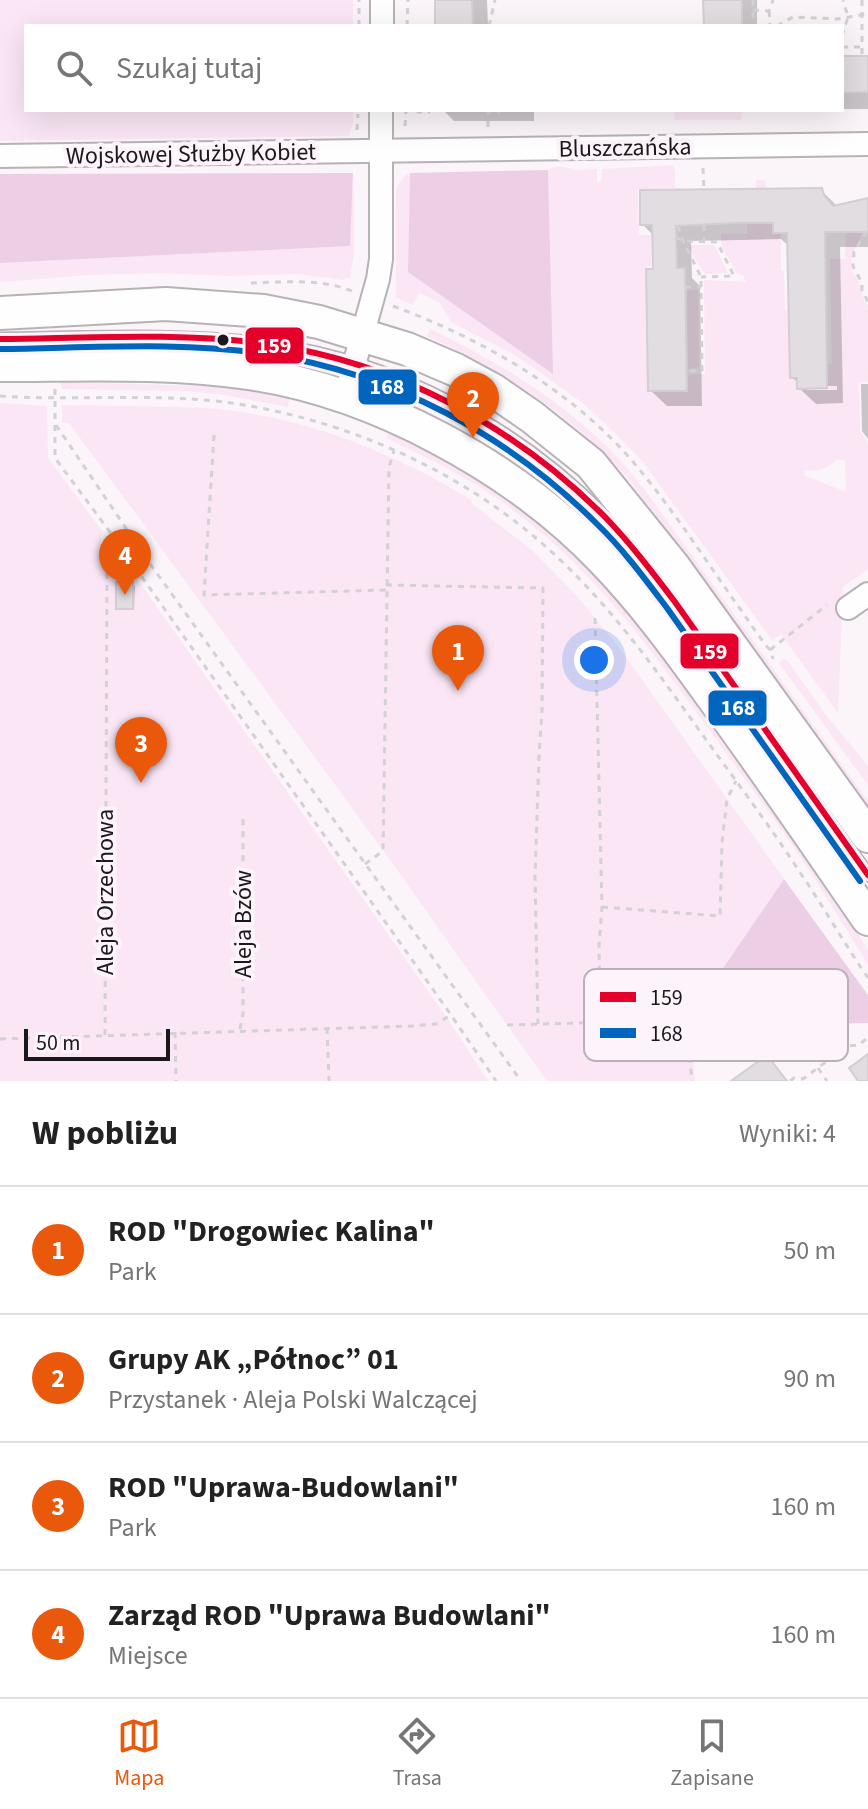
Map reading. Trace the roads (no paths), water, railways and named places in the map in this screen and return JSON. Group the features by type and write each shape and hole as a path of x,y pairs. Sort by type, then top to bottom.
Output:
{"main road":[{"path":"0,313 141,305 263,311 301,318 358,349 427,357 493,390 591,464 674,567 868,836"},
{"path":"0,365 209,368 286,381 345,397 416,427 520,488 562,521 637,596 810,833 868,919"}],"street":[{"path":"382,0 382,24"},
{"path":"345,397 377,288 381,259 381,112"},
{"name":"Bluszczańska","path":"381,152 868,144"},
{"name":"Wojskowej Służby Kobiet","path":"0,156 381,152"},
{"path":"841,604 868,594"}],"lane":[{"path":"0,339 173,337 293,349 358,349 424,390 484,421 546,464 605,517 657,580 868,875"}],"place":[{"name":"Grupy AK „Północ” 01","path":"473,438"},
{"name":"Zarząd ROD \"Uprawa Budowlani\"","path":"125,595"},
{"name":"ROD \"Drogowiec Kalina\"","path":"458,691"},
{"name":"ROD \"Uprawa-Budowlani\"","path":"141,783"}]}
